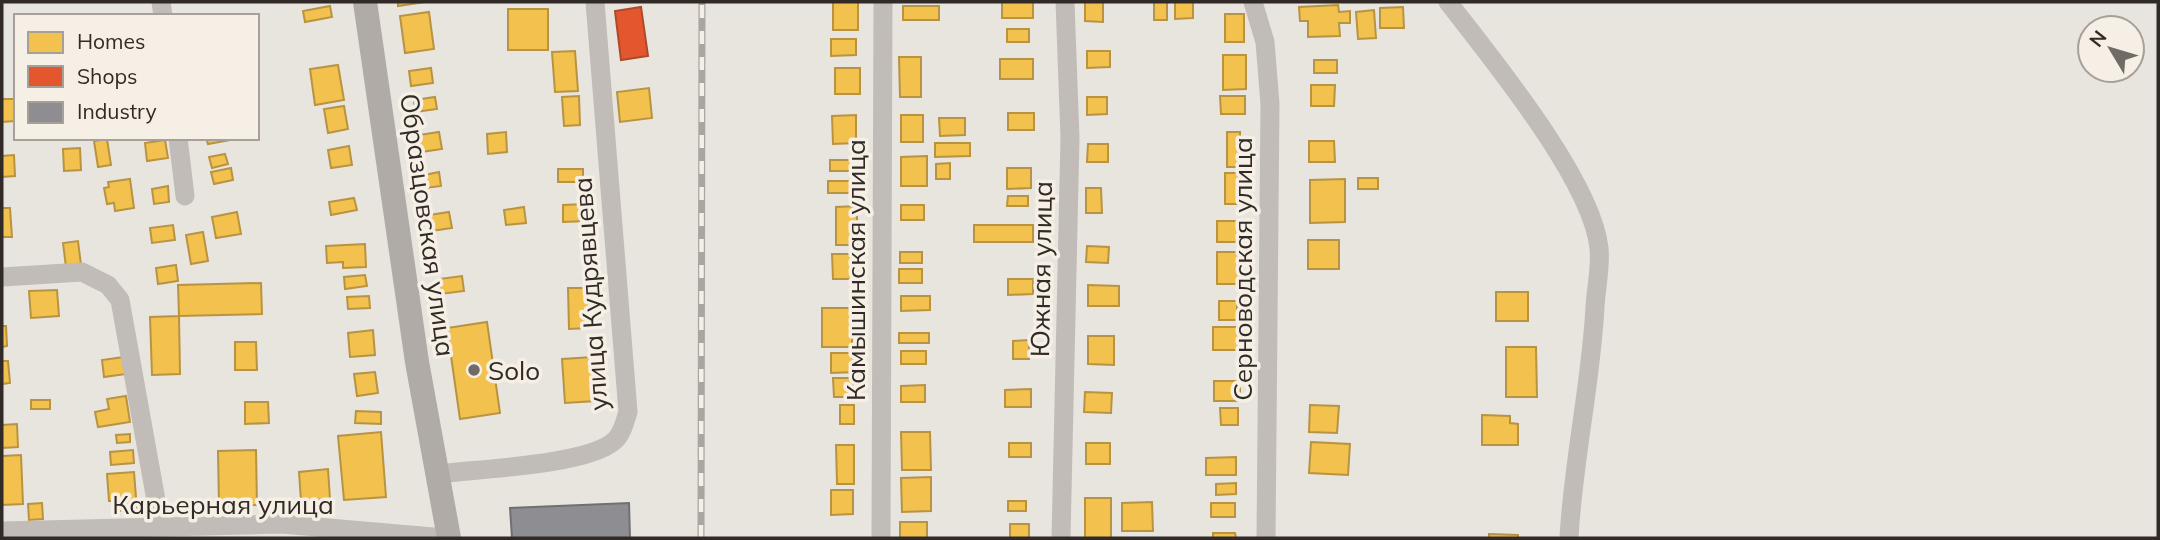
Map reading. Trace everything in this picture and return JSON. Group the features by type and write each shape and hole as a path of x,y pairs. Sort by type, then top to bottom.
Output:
{"main road":[{"name":"Образцовская улица","path":"365,2 417,362 447,538"}],"street":[{"name":"улица Кудрявцева","path":"438,474 588,455 617,440 628,412 595,2"},
{"name":"Камышинская улица","path":"881,538 883,2"},
{"name":"Южная улица","path":"1061,538 1070,138 1065,2"},
{"name":"Серноводская улица","path":"1253,2 1265,42 1270,104 1266,538"},
{"path":"1448,2 1523,100 1586,208 1599,248 1592,351 1569,538"},
{"path":"178,140 185,196"},
{"path":"2,277 82,272 108,285 120,300 161,528"},
{"name":"Карьерная улица","path":"2,531 282,524 447,538"}],"building: Homes":[{"path":"398,2 425,2 398,6"},
{"path":"833,2 858,2 858,30 833,30"},
{"path":"1002,2 1033,2 1033,18 1002,18"},
{"path":"1085,2 1103,2 1103,22 1085,21"},
{"path":"1154,2 1167,2 1167,20 1154,20"},
{"path":"1175,2 1193,2 1193,18 1175,19"},
{"path":"1338,5 1339,12 1350,11 1350,23 1339,23 1340,36 1308,37 1308,21 1300,21 1299,7"},
{"path":"330,6 332,17 305,22 303,11"},
{"path":"903,6 939,6 939,20 903,20"},
{"path":"1403,7 1404,28 1380,28 1380,8"},
{"path":"508,9 548,9 548,50 508,50"},
{"path":"1374,10 1376,38 1358,39 1356,12"},
{"path":"429,12 434,49 405,53 400,16"},
{"path":"1225,14 1244,14 1244,42 1225,42"},
{"path":"1007,29 1029,29 1029,42 1007,42"},
{"path":"831,39 856,39 856,55 831,56"},
{"path":"575,51 578,91 555,92 552,52"},
{"path":"1087,51 1110,51 1110,67 1087,68"},
{"path":"1223,55 1246,55 1246,89 1223,90"},
{"path":"899,57 921,57 921,97 900,97"},
{"path":"1000,59 1033,59 1033,79 1000,79"},
{"path":"1314,60 1337,60 1337,73 1314,73"},
{"path":"338,65 344,100 315,105 310,69"},
{"path":"431,68 433,83 411,86 409,71"},
{"path":"835,68 860,68 860,94 835,94"},
{"path":"1311,85 1335,85 1334,106 1311,106"},
{"path":"649,88 652,118 620,122 617,92"},
{"path":"579,96 580,125 564,126 562,97"},
{"path":"1220,96 1245,96 1245,114 1221,114"},
{"path":"435,97 437,109 415,112 414,100"},
{"path":"1087,97 1107,97 1107,114 1087,115"},
{"path":"2,99 14,99 14,121 2,122"},
{"path":"344,106 348,129 328,133 324,109"},
{"path":"1008,113 1034,113 1034,130 1008,130"},
{"path":"856,115 856,143 833,144 832,116"},
{"path":"901,115 923,115 923,142 901,142"},
{"path":"939,118 965,118 965,135 940,136"},
{"path":"439,132 442,149 421,152 419,135"},
{"path":"506,132 507,152 488,154 487,134"},
{"path":"1227,132 1240,132 1240,167 1227,167"},
{"path":"107,140 111,165 98,167 94,141"},
{"path":"165,140 168,158 147,161 145,143"},
{"path":"207,140 230,140 208,144"},
{"path":"1309,141 1334,141 1335,162 1309,162"},
{"path":"935,143 970,143 970,156 935,157"},
{"path":"1088,144 1108,144 1108,162 1087,162"},
{"path":"349,146 352,165 331,168 328,150"},
{"path":"80,148 81,170 64,171 63,149"},
{"path":"225,154 228,164 212,168 209,157"},
{"path":"14,155 15,176 2,177 2,156"},
{"path":"927,156 927,186 901,186 901,157"},
{"path":"830,160 859,160 859,171 830,171"},
{"path":"950,163 950,179 936,179 936,164"},
{"path":"231,168 233,180 214,184 211,172"},
{"path":"1007,168 1031,168 1031,188 1007,189"},
{"path":"558,169 583,169 583,182 558,182"},
{"path":"439,172 441,186 426,188 424,175"},
{"path":"1225,173 1241,173 1241,204 1225,204"},
{"path":"1358,178 1378,178 1378,189 1358,189"},
{"path":"130,179 134,208 115,211 114,203 107,204 104,188 109,187 108,182"},
{"path":"1345,179 1345,222 1310,223 1310,180"},
{"path":"828,181 858,181 858,193 828,193"},
{"path":"168,186 169,202 154,204 152,189"},
{"path":"1086,188 1101,188 1102,213 1086,213"},
{"path":"1008,196 1028,196 1028,206 1007,206"},
{"path":"354,198 357,210 331,215 329,202"},
{"path":"586,204 587,221 563,222 563,205"},
{"path":"901,205 924,205 924,220 901,220"},
{"path":"857,206 857,245 836,245 836,207"},
{"path":"524,207 526,223 506,225 504,210"},
{"path":"2,208 10,208 12,237 2,237"},
{"path":"237,212 241,234 216,238 212,217"},
{"path":"449,212 452,228 431,231 429,215"},
{"path":"1217,221 1241,221 1241,242 1217,242"},
{"path":"173,225 175,240 152,243 150,228"},
{"path":"974,225 1033,225 1033,242 974,242"},
{"path":"203,232 208,261 191,264 186,235"},
{"path":"1308,240 1339,240 1339,269 1308,269"},
{"path":"78,241 81,265 66,267 63,243"},
{"path":"365,244 366,267 343,268 343,262 327,263 326,246"},
{"path":"1087,246 1109,247 1108,263 1086,262"},
{"path":"900,252 922,252 922,263 900,263"},
{"path":"1217,252 1239,252 1239,284 1217,284"},
{"path":"832,254 855,254 855,279 833,279"},
{"path":"176,265 178,281 158,284 156,268"},
{"path":"899,269 922,269 922,283 899,283"},
{"path":"365,275 367,286 345,289 344,277"},
{"path":"462,276 464,291 441,294 439,279"},
{"path":"1008,279 1033,279 1033,294 1008,295"},
{"path":"261,283 262,314 179,316 178,285"},
{"path":"1088,285 1119,286 1119,306 1088,306"},
{"path":"568,288 588,288 589,328 569,329"},
{"path":"57,290 59,316 31,318 29,291"},
{"path":"1496,292 1528,292 1528,321 1496,321"},
{"path":"369,296 370,308 348,309 347,297"},
{"path":"901,296 930,296 930,310 901,311"},
{"path":"1219,301 1237,301 1237,320 1219,320"},
{"path":"822,308 853,308 852,347 822,347"},
{"path":"179,316 180,374 152,375 150,317"},
{"name":"Solo","path":"487,322 500,413 460,419 447,328"},
{"path":"2,326 6,326 7,346 2,347"},
{"path":"1213,327 1240,327 1240,350 1213,350"},
{"path":"373,330 375,355 350,357 348,333"},
{"path":"899,333 929,333 929,343 899,343"},
{"path":"1088,336 1114,336 1114,365 1088,364"},
{"path":"1029,340 1029,359 1013,359 1013,341"},
{"path":"235,342 256,342 257,370 235,370"},
{"path":"1506,347 1536,347 1537,397 1506,397"},
{"path":"901,351 926,351 926,364 901,364"},
{"path":"831,353 856,353 856,372 831,373"},
{"path":"124,357 126,374 104,377 102,360"},
{"path":"593,357 596,401 565,403 562,359"},
{"path":"2,361 8,361 10,383 2,384"},
{"path":"375,372 378,393 357,396 354,374"},
{"path":"833,378 853,378 853,397 834,397"},
{"path":"1214,381 1240,381 1240,401 1214,401"},
{"path":"925,385 925,402 901,402 901,386"},
{"path":"1031,389 1031,407 1005,407 1005,390"},
{"path":"1085,392 1112,393 1111,413 1084,412"},
{"path":"126,396 130,422 98,427 95,412 109,409 107,399"},
{"path":"31,400 50,400 50,409 31,409"},
{"path":"245,402 268,402 269,423 245,424"},
{"path":"840,405 854,405 854,424 840,424"},
{"path":"1310,405 1339,406 1337,433 1309,432"},
{"path":"1220,408 1238,408 1238,425 1221,425"},
{"path":"356,411 381,412 381,424 355,423"},
{"path":"1482,415 1510,416 1510,423 1518,424 1518,445 1482,445"},
{"path":"17,424 18,447 2,448 2,425"},
{"path":"381,432 386,497 344,500 338,436"},
{"path":"901,432 930,432 931,470 902,470"},
{"path":"130,434 130,442 117,443 116,435"},
{"path":"1311,442 1350,444 1348,475 1309,473"},
{"path":"1009,443 1031,443 1031,457 1009,457"},
{"path":"1086,443 1110,443 1110,464 1086,464"},
{"path":"836,445 854,445 854,484 837,484"},
{"path":"133,450 134,463 111,465 110,452"},
{"path":"256,450 257,505 219,506 218,451"},
{"path":"21,455 23,504 2,505 2,456"},
{"path":"1236,457 1236,475 1206,475 1206,458"},
{"path":"328,469 330,499 301,501 299,472"},
{"path":"134,472 137,510 115,511 115,501 109,501 107,474"},
{"path":"931,477 931,511 902,512 901,478"},
{"path":"1236,483 1236,494 1216,495 1216,484"},
{"path":"831,490 853,490 853,514 831,515"},
{"path":"1085,498 1111,498 1111,538 1085,538"},
{"path":"1008,501 1026,501 1026,511 1008,511"},
{"path":"1152,502 1153,531 1122,531 1122,503"},
{"path":"42,503 43,519 29,520 28,504"},
{"path":"1211,503 1235,503 1235,517 1211,517"},
{"path":"900,522 927,522 927,538 900,538"},
{"path":"1010,524 1029,524 1029,538 1010,538"},
{"path":"1213,533 1235,533 1236,538 1213,538"},
{"path":"1489,534 1518,535 1518,538 1489,538"}],"building: Shops":[{"path":"641,7 648,56 621,60 615,11"}],"building: Industry":[{"path":"629,503 630,538 512,538 510,508"}],"railway":[{"path":"701,538 702,2"}],"place":[{"name":"Solo","path":"474,370"}]}
